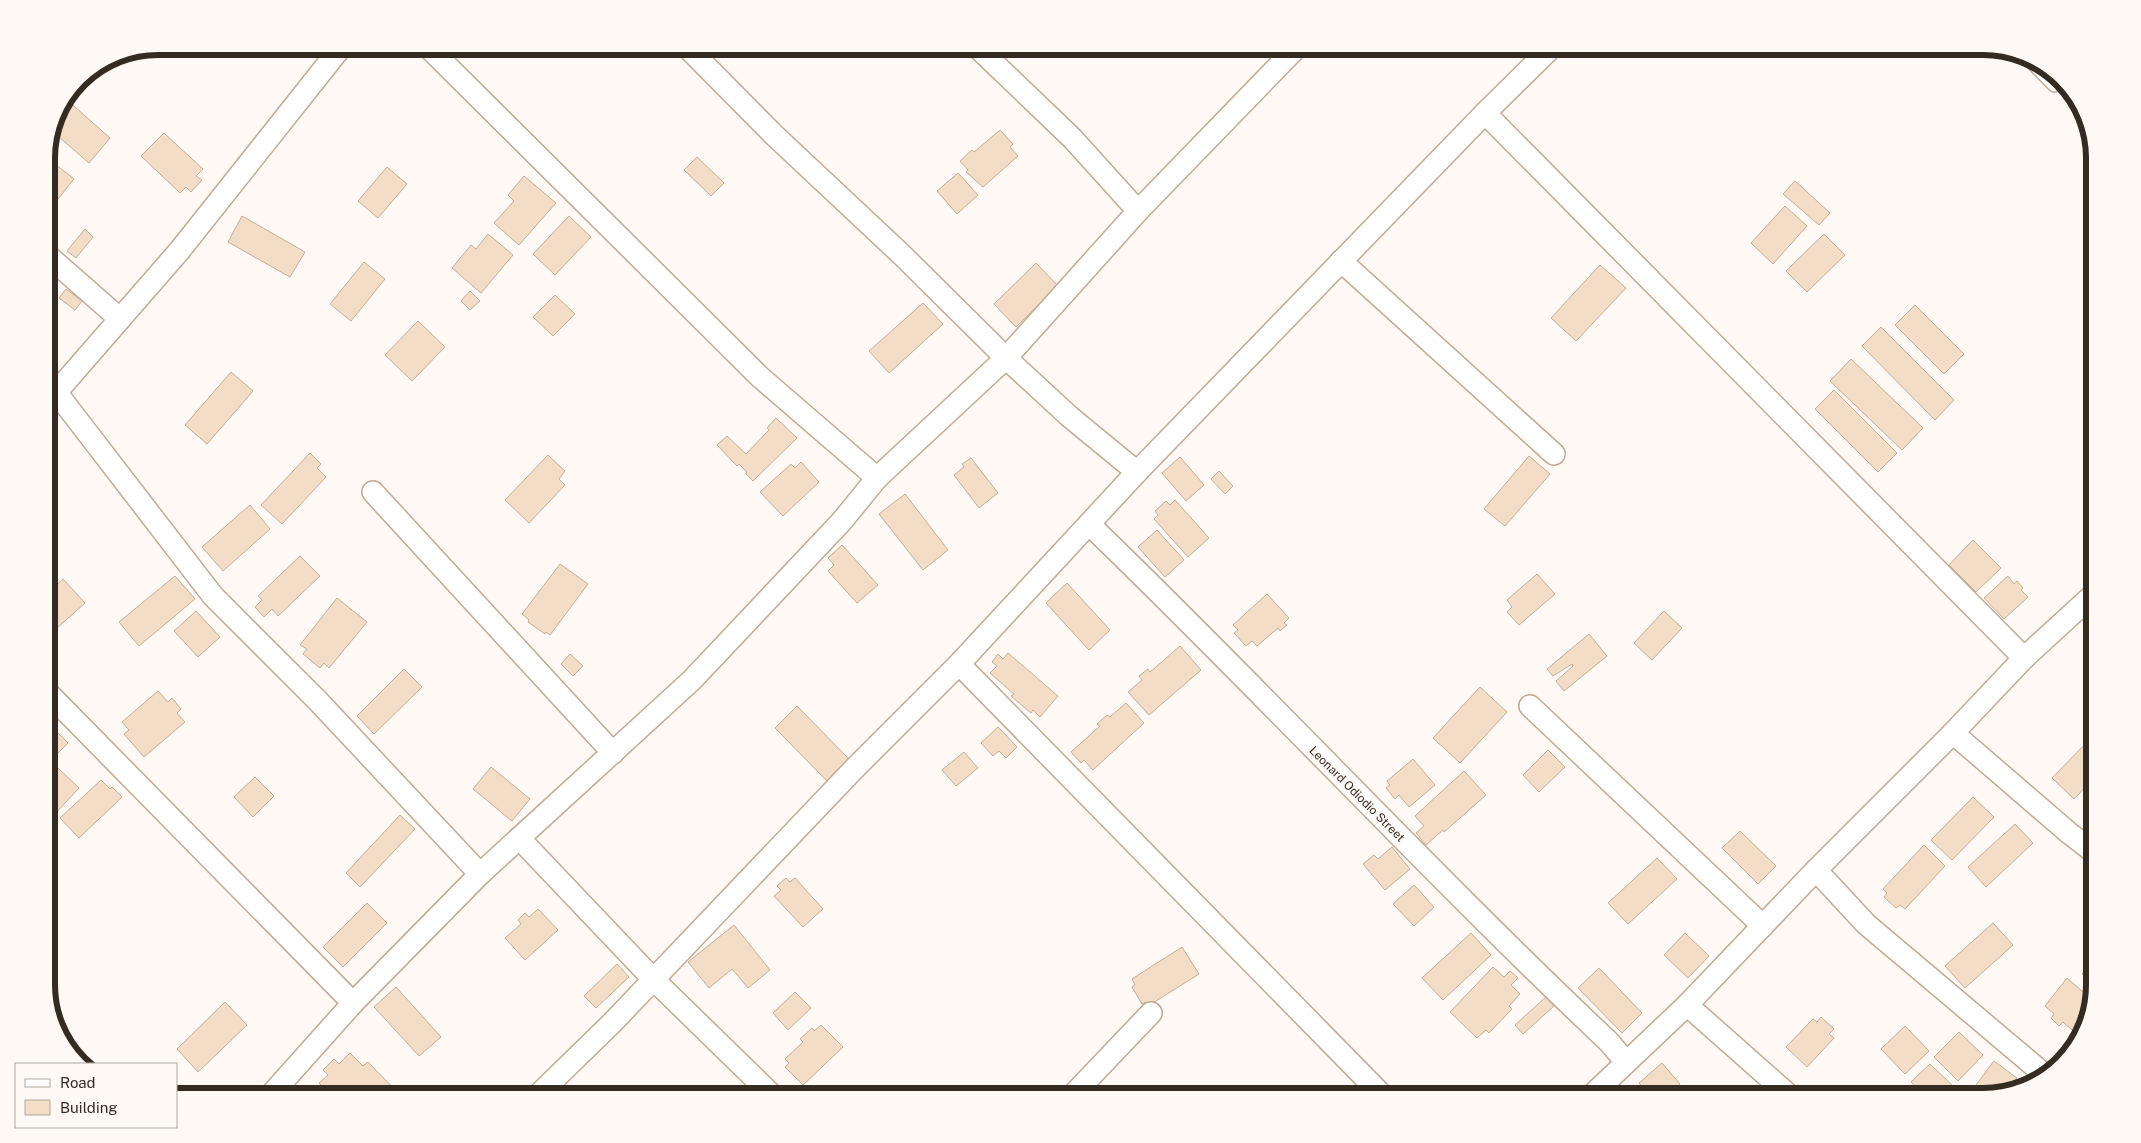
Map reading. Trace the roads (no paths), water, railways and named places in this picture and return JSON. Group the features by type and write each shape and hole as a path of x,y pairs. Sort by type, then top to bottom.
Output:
{"street":[{"path":"55,395 180,250 335,55"},
{"path":"437,55 760,377 877,478"},
{"path":"695,55 774,135 902,255 1006,358 1070,417 1137,472"},
{"path":"985,55 1072,138 1138,211"},
{"path":"277,1088 353,1003 480,874 692,680 842,521 877,478 1006,358 1138,211 1289,55"},
{"path":"545,1088 654,980 854,769 959,664 1137,472 1485,112 1544,55"},
{"path":"1485,112 2024,658"},
{"path":"1341,261 1554,454"},
{"path":"55,262 120,319"},
{"path":"55,402 213,596 318,701 480,874"},
{"path":"373,492 613,753"},
{"name":"Leonard Odiodio Street","path":"1089,524 1189,621 1362,800 1609,1042 1626,1062"},
{"path":"1599,1088 1687,1005 1816,870 1953,733 2024,658 2086,601"},
{"path":"959,664 1375,1088"},
{"path":"55,700 353,1003"},
{"path":"1530,706 1762,926"},
{"path":"1953,733 2086,846"},
{"path":"519,838 654,980 765,1088"},
{"path":"1816,870 1866,924 2040,1071"},
{"path":"1687,1005 1781,1088"},
{"path":"1080,1088 1152,1013"}],"lane":[{"path":"2042,74 2054,86"}]}
